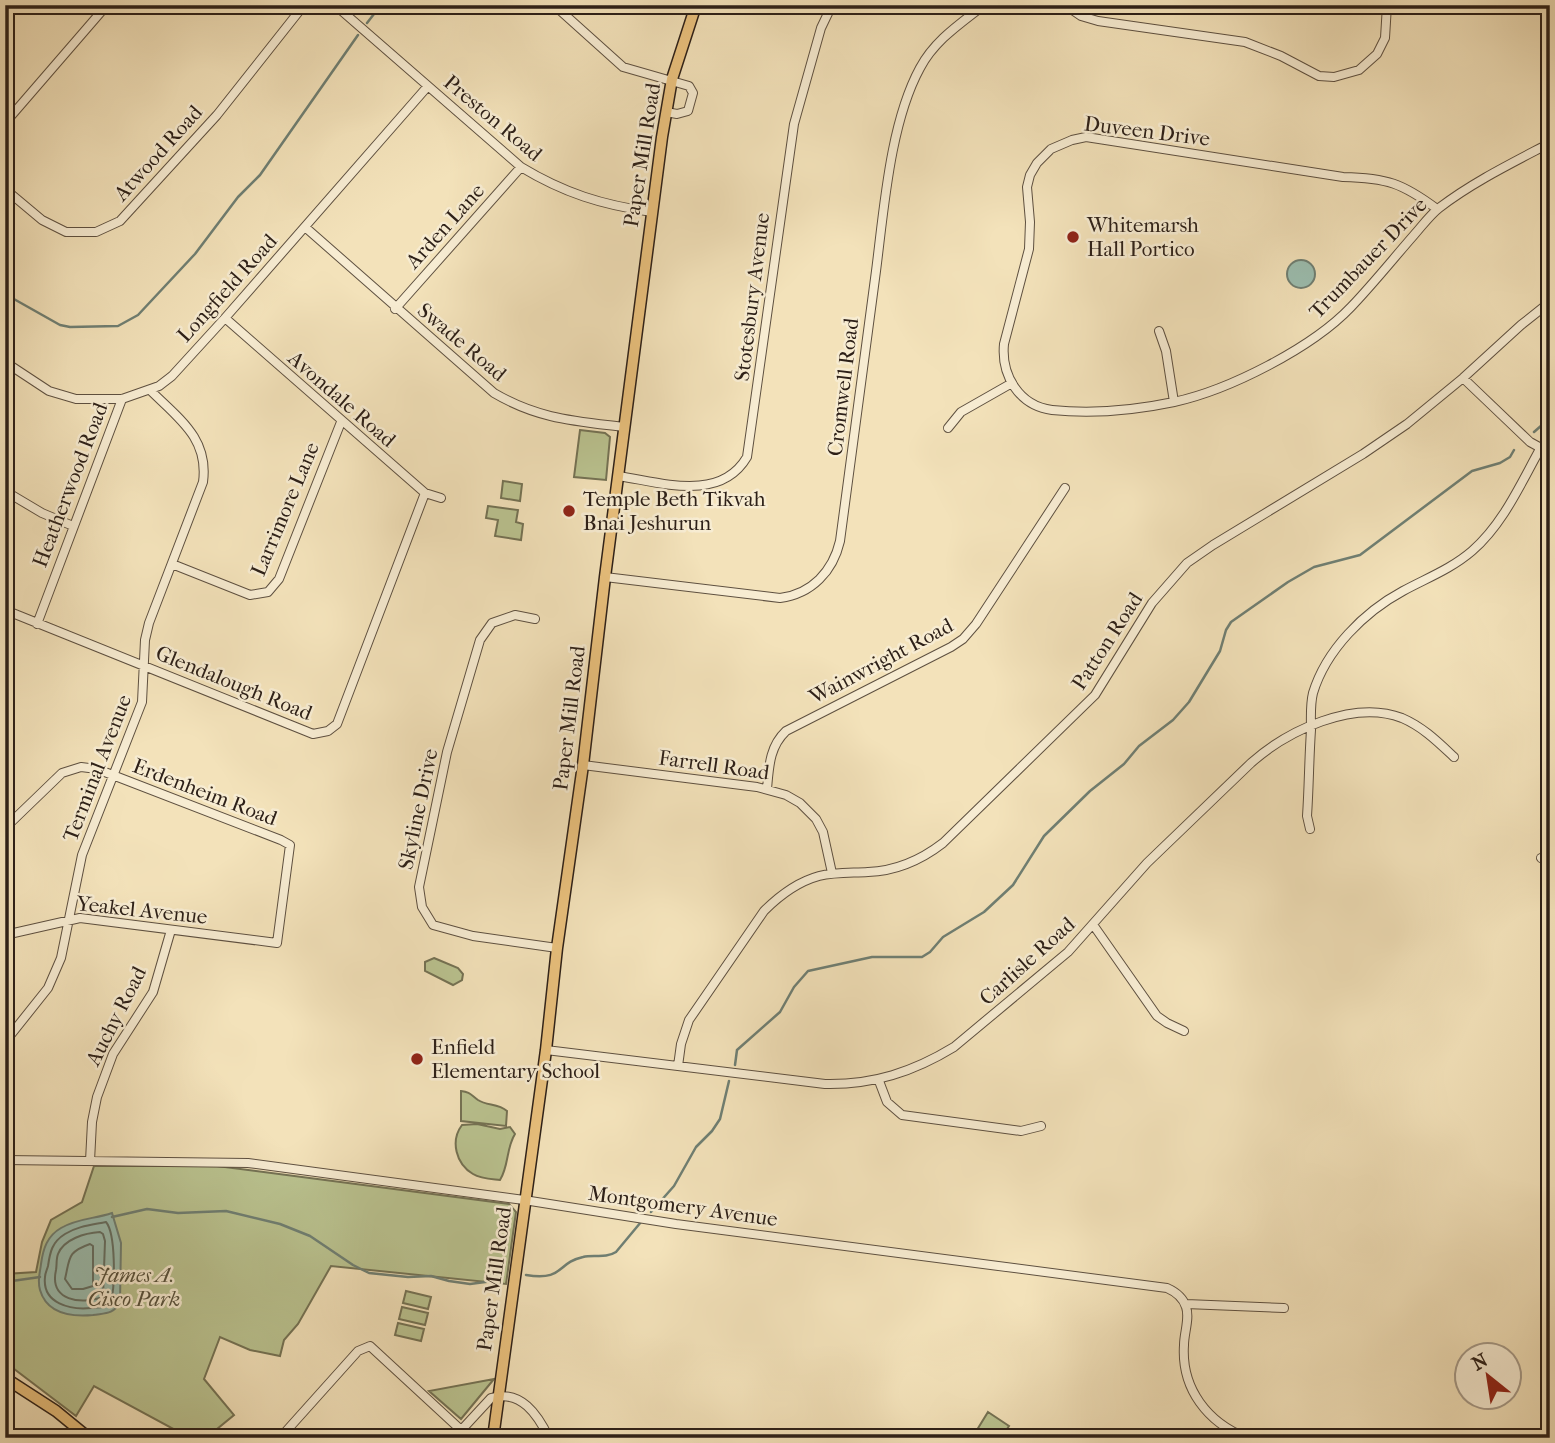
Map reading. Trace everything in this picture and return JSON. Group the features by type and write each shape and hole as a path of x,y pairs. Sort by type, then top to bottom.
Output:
{"main road":[{"name":"Paper Mill Road","path":"493,1438 546,1049 604,577 666,112 672,79 696,5"},
{"path":"5,1378 56,1411 89,1438"}],"street":[{"path":"5,123 107,5"},
{"name":"Atwood Road","path":"5,189 41,220 66,232 96,232 120,221 217,115 304,5"},
{"name":"Preston Road","path":"335,5 521,167 552,186 573,194 603,204 652,212"},
{"path":"554,5 623,67 690,86 693,93 688,111 677,114 666,112"},
{"name":"Stotesbury Avenue","path":"618,476 705,486 731,476 747,457 792,134 821,28 832,5"},
{"name":"Cromwell Road","path":"604,577 780,598 805,590 826,574 835,559 840,541 888,173 907,97 929,53 950,31 984,5"},
{"path":"1065,5 1081,16 1098,21 1257,46 1326,77 1351,73 1372,61 1385,38 1387,5"},
{"name":"Longfield Road","path":"5,362 49,391 64,397 89,400 122,399 150,390 172,376 428,86"},
{"name":"Duveen Drive","path":"1012,383 1003,354 1028,249 1028,181 1041,158 1065,142 1086,137 1343,177 1374,178 1413,191 1437,209"},
{"name":"Trumbauer Drive","path":"1012,383 1032,404 1047,409 1104,410 1174,402 1237,379 1312,340 1350,309 1437,209 1485,177 1550,143"},
{"name":"Arden Lane","path":"395,309 521,167"},
{"name":"Swade Road","path":"305,228 494,393 549,417 624,426"},
{"name":"Patton Road","path":"678,1066 681,1044 689,1020 764,911 794,887 809,879 832,873 878,872 898,867 921,858 943,843 1095,695 1152,603 1187,563 1383,441 1432,405 1550,302"},
{"name":"Avondale Road","path":"225,318 425,494 440,498"},
{"path":"1159,331 1166,351 1174,402"},
{"path":"1463,378 1524,437 1550,453"},
{"path":"948,428 961,412 1012,383"},
{"name":"Terminal Avenue","path":"5,1042 48,988 61,958 82,855 142,702 145,640 149,624 203,482 204,460 194,435 150,390"},
{"name":"Heatherwood Road","path":"37,624 122,399"},
{"name":"Larrimore Lane","path":"172,564 250,595 268,592 279,579 341,422"},
{"path":"1310,829 1307,816 1311,705 1316,685 1340,644 1375,608 1450,568 1485,539 1504,513 1540,449"},
{"name":"Wainwright Road","path":"767,789 772,751 786,731 951,647 967,635 1065,488"},
{"path":"5,491 42,513 73,526"},
{"name":"Glendalough Road","path":"5,610 313,734 334,729 425,494"},
{"name":"Skyline Drive","path":"535,619 515,615 492,623 480,639 447,752 419,887 422,907 433,925 472,936 557,948"},
{"name":"Carlisle Road","path":"546,1049 825,1084 847,1085 879,1081 918,1068 954,1047 1068,953 1147,863 1251,763 1278,742 1311,724 1365,714 1394,716 1421,728 1454,757"},
{"name":"Farrell Road","path":"583,765 767,789 795,800 816,819 824,837 832,873"},
{"name":"Erdenheim Road","path":"5,828 62,773 68,769 86,766 281,840 290,845 277,943"},
{"name":"Yeakel Avenue","path":"5,935 80,918 277,943"},
{"path":"1094,926 1157,1016 1184,1031"},
{"name":"Auchy Road","path":"90,1161 92,1122 97,1097 113,1054 153,992 171,930"},
{"path":"879,1081 889,1105 908,1117 1021,1131 1041,1126"},
{"name":"Montgomery Avenue","path":"5,1160 248,1163 524,1200 676,1224 1157,1286 1174,1292 1186,1304"},
{"path":"1247,1438 1217,1422 1194,1395 1184,1362 1186,1304 1284,1308"},
{"path":"280,1438 358,1351 370,1346 461,1430"},
{"path":"454,1438 491,1398 498,1396 511,1397 528,1405 539,1418 549,1438"}],"green space":[{"path":"580,430 605,433 610,437 606,480 574,477"},
{"path":"503,481 522,484 520,501 501,498"},
{"path":"488,506 518,510 516,522 523,524 521,540 495,536 498,520 486,518"},
{"path":"434,958 458,968 463,974 462,980 453,985 425,971 425,962"},
{"path":"461,1091 481,1102 507,1111 506,1126 461,1121"},
{"path":"477,1124 500,1129 510,1127 515,1134 500,1180 476,1176 467,1170 459,1158 456,1145 458,1131 462,1125"},
{"name":"James A. Cisco Park","path":"94,1166 217,1166 509,1204 516,1212 506,1284 331,1266 298,1324 284,1340 280,1356 250,1350 220,1337 204,1379 234,1415 206,1438 190,1438 94,1386 76,1416 5,1362 5,1274 36,1272 42,1242 51,1220 82,1202"},
{"path":"406,1291 431,1297 428,1309 403,1303"},
{"path":"402,1307 428,1313 425,1325 399,1319"},
{"path":"398,1323 424,1329 421,1341 395,1335"},
{"path":"494,1379 461,1419 429,1391"},
{"path":"988,1412 1009,1426 1001,1438 972,1438"}],"water":[{"path":"1301,260 1311,264 1315,274 1311,284 1301,288 1291,284 1287,274 1291,264"},
{"path":"112,1213 121,1243 120,1302 112,1311 93,1315 68,1314 54,1309 43,1298 39,1283 46,1243 56,1231 67,1225"}],"waterway":[{"path":"367,23 381,5"},
{"path":"5,294 60,325 70,327 118,326 138,315 195,254 238,197 260,175 358,35"},
{"path":"1534,432 1550,418"},
{"path":"735,1065 737,1050 780,1012 794,987 808,971 872,957 922,957 943,937 984,912 1013,885 1044,836 1090,791 1124,764 1139,746 1173,720 1189,702 1220,651 1231,622 1314,567 1360,555 1472,471 1500,463 1510,457 1514,450"},
{"path":"651,1212 674,1186 696,1147 720,1119 729,1081"},
{"path":"112,1217 147,1209 178,1213 226,1211 280,1224 310,1236 369,1273 408,1277 431,1276 470,1284 502,1277"},
{"path":"526,1275 548,1276 574,1260 612,1254 641,1222"},
{"path":"5,1282 40,1277"}],"place":[{"name":"Whitemarsh Hall Portico","path":"1073,237"},
{"name":"Temple Beth Tikvah Bnai Jeshurun","path":"569,511"},
{"name":"Enfield Elementary School","path":"417,1059"}]}
